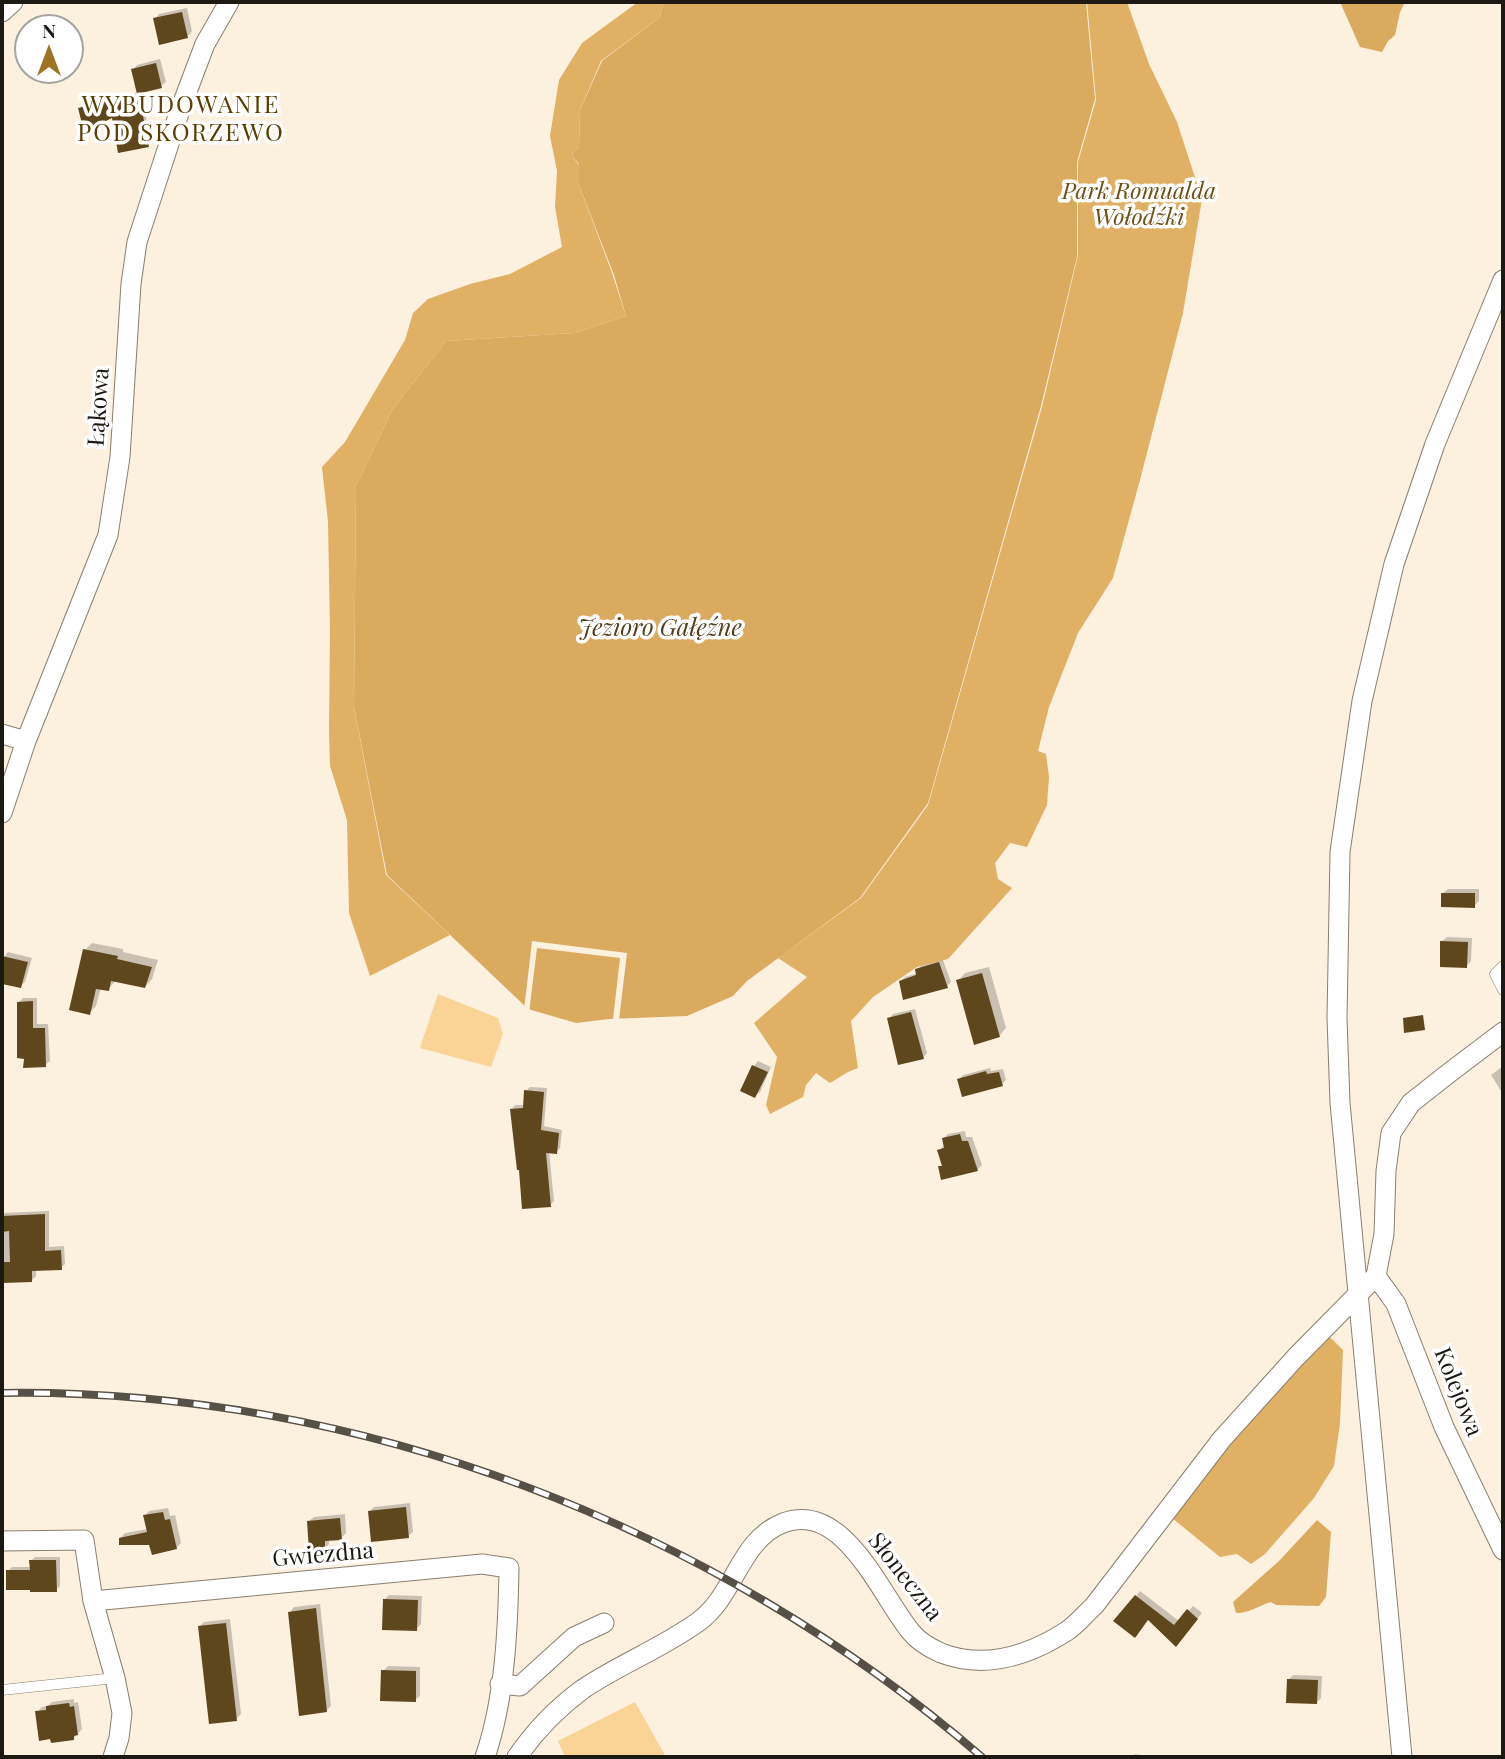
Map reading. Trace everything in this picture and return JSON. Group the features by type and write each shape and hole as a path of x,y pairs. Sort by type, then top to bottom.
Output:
{"street":[{"path":"2,12 13,2"},
{"name":"Łąkowa","path":"2,813 26,741 108,535 120,457 131,284 137,242 180,110 205,44 229,2"},
{"path":"1402,1757 1340,1103 1340,866 1362,701 1394,564 1435,444 1503,280"},
{"path":"2,734 26,741"},
{"path":"1359,1294 1376,1276 1384,1234 1386,1171 1391,1133 1412,1103 1503,1032"},
{"name":"Kolejowa","path":"1376,1276 1396,1304 1444,1427 1503,1550"},
{"name":"Słoneczna","path":"517,1757 529,1739 551,1716 584,1689 699,1622 716,1606 755,1544 765,1533 783,1523 803,1519 818,1522 832,1531 854,1549 912,1633 932,1649 958,1659 983,1661 1009,1657 1034,1648 1070,1629 1094,1606 1222,1439 1296,1357 1359,1294"},
{"path":"2,1541 84,1540 93,1601 122,1713 113,1757"},
{"name":"Gwiezdna","path":"93,1601 482,1564 509,1568 508,1631 492,1736 485,1757"},
{"path":"500,1684 520,1686 574,1637 604,1623"}],"lane":[{"path":"1503,966 1495,974 1503,990"},
{"path":"2,1690 115,1678"}],"shaded area":[{"path":"438,994 498,1018 503,1034 491,1067 420,1048"},
{"path":"635,1702 666,1757 565,1757 558,1741"}],"green space":[{"path":"638,2 663,2 660,17 601,61 580,110 579,147 572,156 579,165 579,185 626,316 575,333 446,341 392,410 356,486 354,707 386,875 450,935 370,976 349,913 347,820 330,766 328,522 322,467 345,442 405,340 413,313 428,299 510,274 562,247 555,207 557,171 550,136 559,80 582,43"},
{"name":"Park Romualda Wołodźki","path":"1087,2 1127,2 1149,64 1177,122 1202,199 1183,313 1113,578 1078,633 1049,707 1038,751 1046,754 1049,777 1047,805 1027,847 1010,843 995,863 998,879 1012,888 948,959 917,967 873,997 851,1021 858,1068 830,1083 816,1073 806,1085 803,1097 770,1114 766,1105 777,1057 754,1023 807,977 778,958 861,898 928,805 1042,407 1078,255 1078,162 1096,100"},
{"path":"1323,1332 1343,1350 1340,1423 1334,1466 1314,1498 1265,1554 1251,1564 1237,1554 1220,1557 1167,1514"}],"water":[{"name":"Jezioro Gałęźne","path":"663,2 1086,2 1095,99 1077,162 1077,257 1041,406 928,803 860,898 747,981 733,996 687,1016 576,1023 528,1009 387,875 354,707 356,486 392,410 446,341 575,333 626,316 614,275 579,185 579,164 572,156 579,147 580,110 602,61 660,17"},
{"path":"1340,2 1405,2 1395,35 1382,52 1360,47"},
{"path":"1317,1520 1331,1532 1326,1597 1319,1606 1276,1605 1271,1602 1250,1611 1236,1613 1233,1602 1280,1560"}],"pier":[{"path":"532,941 627,953 619,1020 613,1019 620,958 537,948 529,1013 526,1012 524,1010"}],"building":[{"path":"182,12 188,38 159,45 153,18"},
{"path":"156,63 162,88 137,94 131,69"},
{"path":"139,95 149,147 118,153 112,118 84,132 78,108"},
{"path":"1441,893 1475,893 1475,908 1441,907"},
{"path":"1440,941 1468,942 1467,968 1440,967"},
{"path":"83,949 152,967 145,988 111,981 109,991 96,989 90,1015 69,1010"},
{"path":"2,956 28,962 21,988 2,984"},
{"path":"939,962 948,988 903,1000 899,981 916,975 915,969"},
{"path":"982,973 1000,1037 974,1045 956,980"},
{"path":"33,1001 33,1028 45,1028 46,1067 23,1068 24,1059 17,1058 17,1002"},
{"path":"911,1012 924,1059 898,1065 887,1018"},
{"path":"1423,1015 1425,1030 1404,1033 1403,1018"},
{"path":"752,1065 768,1072 755,1098 740,1091"},
{"path":"986,1071 987,1074 999,1072 1003,1086 962,1097 957,1079"},
{"path":"524,1090 544,1092 541,1130 559,1133 557,1154 546,1153 551,1207 522,1209 510,1109 523,1108"},
{"path":"960,1134 962,1141 968,1141 978,1171 941,1180 938,1166 942,1166 937,1150 944,1148 942,1138"},
{"path":"45,1214 45,1251 61,1250 62,1270 32,1271 32,1282 2,1283 2,1262 10,1262 9,1231 2,1232 2,1216"},
{"path":"406,1507 409,1538 371,1542 368,1511"},
{"path":"163,1512 165,1520 170,1519 177,1549 152,1555 149,1545 119,1545 119,1538 147,1532 143,1515"},
{"path":"340,1518 342,1540 325,1541 325,1550 309,1551 307,1521"},
{"path":"29,1560 56,1560 57,1592 6,1590 6,1570 30,1570"},
{"path":"1135,1595 1174,1625 1187,1609 1198,1619 1176,1647 1148,1620 1135,1638 1113,1621"},
{"path":"383,1599 418,1600 417,1631 382,1630"},
{"path":"316,1608 327,1712 299,1716 288,1612"},
{"path":"226,1623 237,1721 209,1724 198,1626"},
{"path":"381,1670 416,1671 416,1702 380,1701"},
{"path":"1287,1679 1318,1680 1317,1704 1286,1703"},
{"path":"69,1703 70,1707 74,1706 78,1735 74,1736 74,1740 51,1743 50,1739 39,1741 35,1711 46,1710 46,1706"}],"railway":[{"path":"2,1393 135,1398 267,1415 398,1445 525,1486 648,1539 765,1602 877,1675 982,1757"}],"district":[{"name":"WYBUDOWANIE POD SKORZEWO","path":"181,120"}]}
